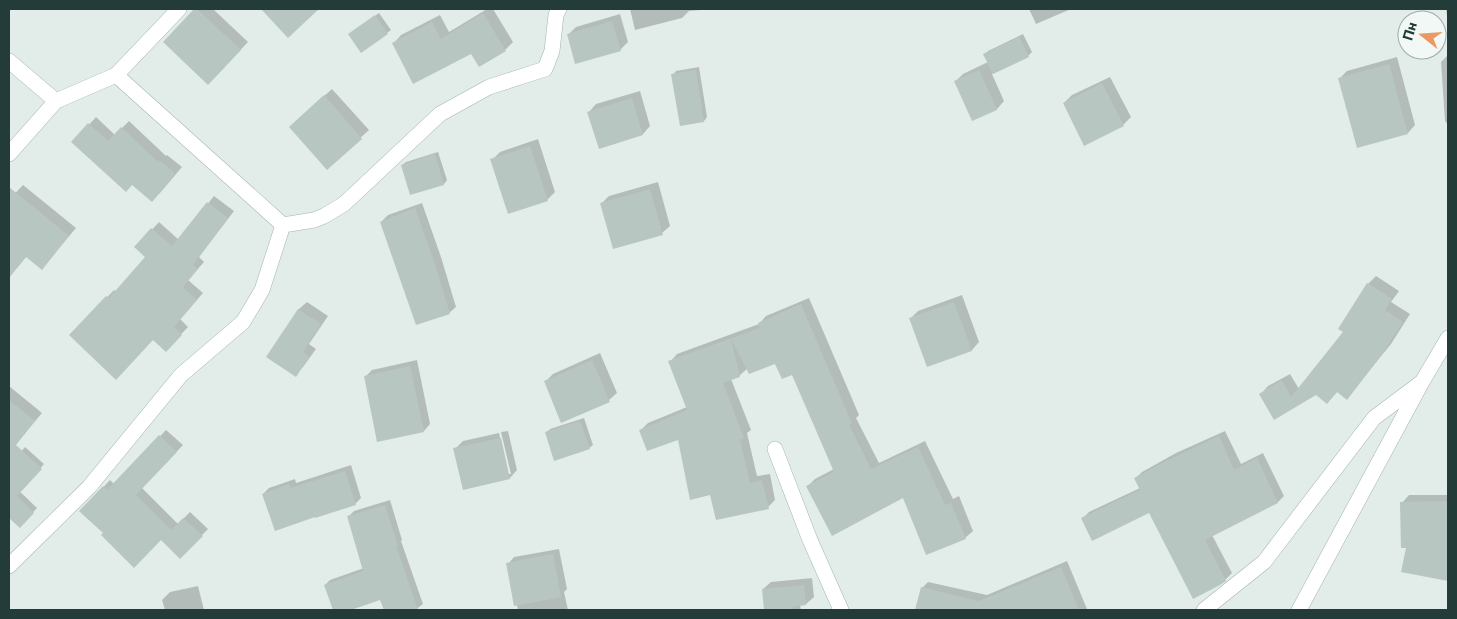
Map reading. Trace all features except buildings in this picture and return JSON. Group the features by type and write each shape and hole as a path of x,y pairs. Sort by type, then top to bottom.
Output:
{"street":[{"path":"9,154 56,101 116,75 179,9"},
{"path":"283,225 314,220 344,204 440,114 490,87 544,69 552,51 556,15 559,9"},
{"path":"9,61 56,101"},
{"path":"116,75 283,225"},
{"path":"9,566 89,487 181,374 242,322 262,290 283,225"},
{"path":"1299,610 1422,382 1448,338"},
{"path":"1204,610 1264,562 1374,418 1422,382"},
{"path":"775,450 840,610"}]}
